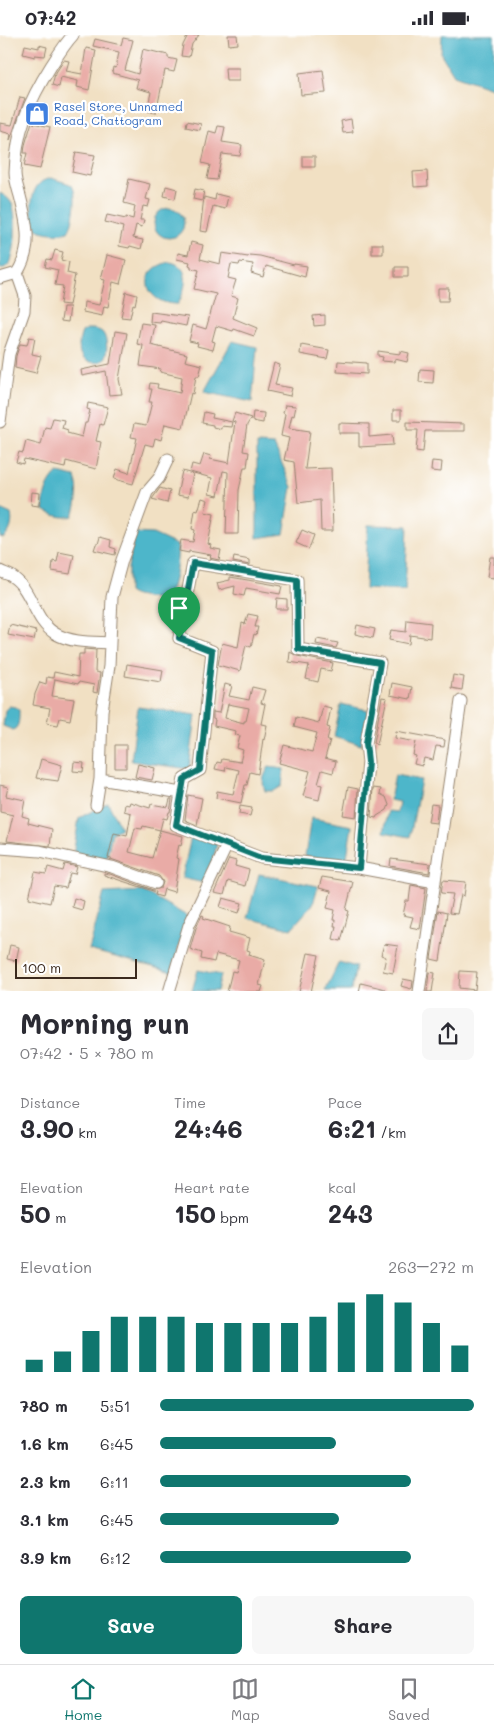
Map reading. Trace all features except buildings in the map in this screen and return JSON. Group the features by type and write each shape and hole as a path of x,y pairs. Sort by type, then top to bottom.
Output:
{"street":[{"path":"0,278 17,273 24,262 28,245 26,220 15,175 18,144 25,114 38,86 64,45 73,35"},
{"path":"0,422 9,354 24,311 25,296 17,273"},
{"path":"96,805 100,779 102,711 109,666 112,597 122,560 147,492 159,478 168,459"},
{"path":"359,868 368,762 366,743 380,663 298,649 297,580 193,563 179,638 212,651 200,770 184,779 176,825 261,858 359,868 435,882"},
{"path":"0,571 11,576 24,589 43,623 54,633 66,639 110,643"},
{"path":"419,991 461,701"},
{"path":"100,779 181,793"},
{"path":"169,991 189,925 227,845"},
{"path":"0,848 40,851 112,867 156,883"}],"water":[{"path":"442,35 494,35 494,89 454,75 441,54"},
{"path":"51,178 70,184 74,189 74,212 68,232 44,232 36,229 34,224 32,199 36,187 41,182"},
{"path":"0,193 8,199 14,209 15,242 10,263 0,269"},
{"path":"169,208 179,213 184,223 179,233 169,238 159,233 154,223 159,213"},
{"path":"170,262 177,264 184,273 185,285 178,304 166,303 157,299 151,293 148,286 148,279 152,272 159,266"},
{"path":"87,329 95,329 102,332 106,339 105,356 100,362 93,363 85,360 80,354 79,345 82,332"},
{"path":"232,341 257,347 252,402 204,392"},
{"path":"257,444 274,445 292,487 284,534 257,538"},
{"path":"58,473 75,477 77,481 76,507 73,516 58,516 44,510 46,490 51,480"},
{"path":"0,509 11,514 12,517 10,530 4,538 0,537"},
{"path":"368,525 408,526 405,591 365,589"},
{"path":"135,533 153,534 177,545 177,564 174,581 169,594 164,598 147,598 128,592 128,568"},
{"path":"341,704 368,710 361,745 334,736"},
{"path":"9,706 19,710 18,724 13,730 3,726 5,710"},
{"path":"138,707 196,715 189,769 131,761"},
{"path":"269,767 284,769 282,786 274,791 265,791 263,784"},
{"path":"395,775 421,780 410,837 384,832 388,811 397,812 399,802 390,800"},
{"path":"108,803 121,828 112,833 106,861 73,855 79,818"},
{"path":"311,818 352,826 346,863 305,856"},
{"path":"191,837 217,843 208,884 182,878"},
{"path":"259,874 318,886 313,904 291,929 247,918"},
{"path":"143,891 187,916 172,972 89,950 104,893"},
{"path":"339,962 356,967 351,991 325,991"},
{"path":"198,970 221,975 217,991 192,991"}],"place":[{"name":"Rasel Store, Unnamed Road, Chattogram","path":"37,114"}],"route":[{"path":"193,563 297,580 298,649 380,663 366,743 368,762 359,868 261,858 176,825 184,779 200,770 212,651 179,638 193,563"}]}
